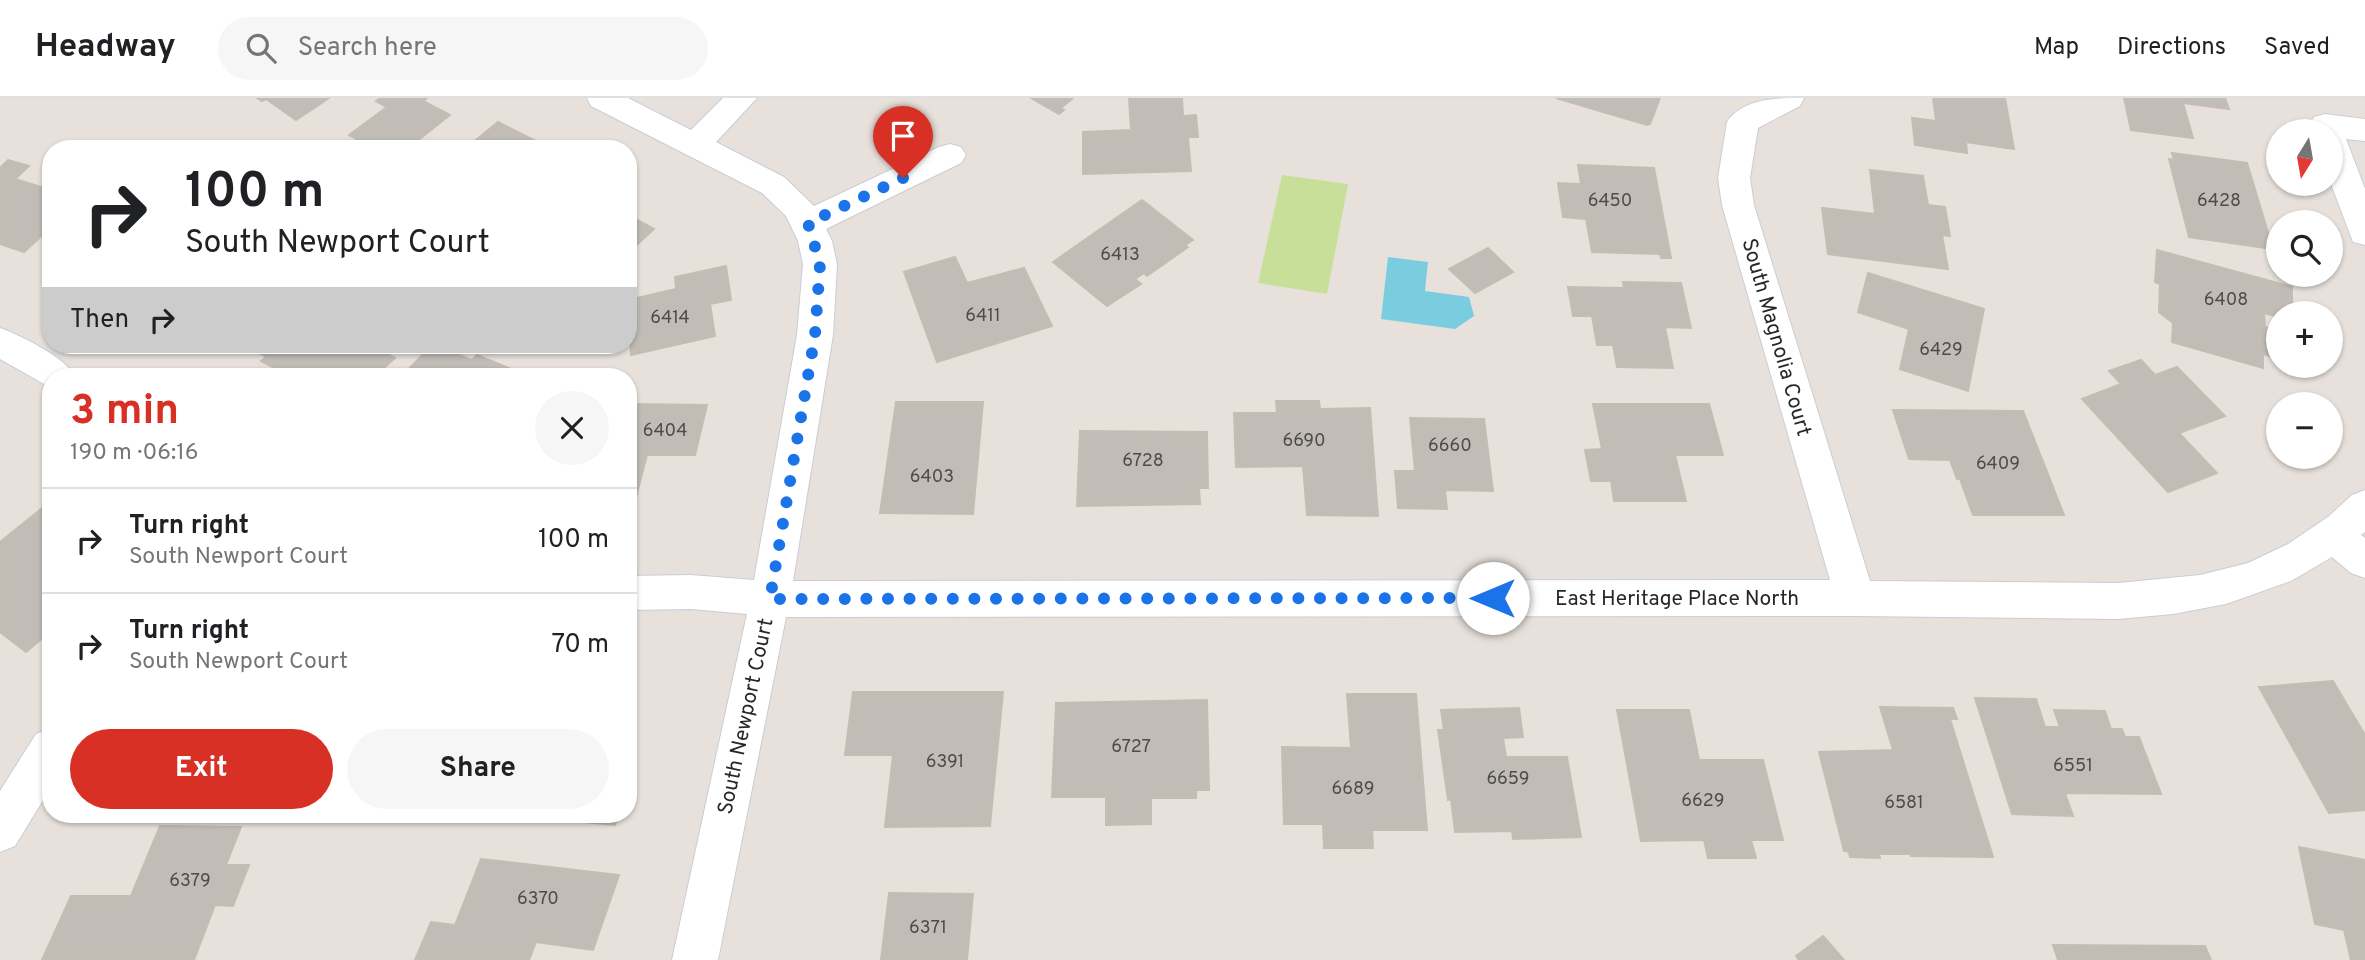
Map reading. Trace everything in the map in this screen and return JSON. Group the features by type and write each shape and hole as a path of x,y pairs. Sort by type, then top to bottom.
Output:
{"street":[{"name":"South Newport Court","path":"602,98 773,185 800,209 808,223 820,264 815,335 770,599 695,960"},
{"path":"695,144 742,98"},
{"name":"South Magnolia Court","path":"1789,98 1743,122 1734,178 1738,205 1855,598"},
{"path":"2343,127 2365,130"},
{"path":"808,223 950,155"},
{"path":"2343,175 2365,233"},
{"path":"0,342 44,368"},
{"name":"East Heritage Place North","path":"637,593 691,592 770,599 2160,599 2220,590 2273,573 2307,554 2357,516 2365,506"},
{"path":"2333,535 2365,561"},
{"path":"0,831 42,763"}],"green space":[{"path":"1282,175 1348,184 1327,294 1258,283"}],"water":[{"path":"1388,257 1428,262 1425,291 1469,297 1474,316 1455,329 1381,319"}],"building":[{"path":"257,98 329,98 296,120 266,99 262,101"},
{"path":"380,98 427,98 423,101 450,115 418,140 358,140 349,135 387,107 376,101"},
{"path":"1031,98 1073,98 1061,108 1064,110 1059,114"},
{"path":"1129,98 1182,98 1183,116 1196,115 1198,137 1188,137 1191,171 1083,174 1083,132 1131,130"},
{"path":"1556,98 1660,98 1650,124 1647,125"},
{"path":"1933,98 2005,98 2014,149 1966,142 1967,153 1915,145 1912,118 1936,121"},
{"path":"2124,98 2225,98 2229,109 2183,103 2193,138 2131,130"},
{"path":"498,122 534,140 476,140"},
{"path":"2172,153 2247,163 2266,226 2266,248 2189,237 2169,159 2174,160"},
{"path":"8,160 29,166 15,179 42,187 42,235 24,252 0,244 0,168"},
{"path":"1578,165 1654,168 1671,258 1661,258 1660,254 1592,252 1586,219 1563,217 1558,183 1581,184"},
{"path":"1870,170 1923,176 1928,205 1945,207 1950,236 1942,235 1948,269 1828,254 1822,208 1875,214"},
{"path":"1142,200 1193,240 1185,245 1188,247 1147,276 1144,273 1135,279 1141,284 1107,306 1053,262"},
{"path":"637,220 654,229 637,245"},
{"path":"1488,248 1513,272 1475,293 1449,269"},
{"path":"2157,250 2266,280 2266,287 2292,287 2292,301 2266,301 2266,355 2263,354 2263,368 2172,342 2173,323 2159,312 2160,284 2155,282"},
{"path":"955,257 967,283 1024,268 1052,326 937,362 904,272"},
{"path":"726,266 731,300 710,304 715,336 637,354 637,298 676,289 675,277"},
{"path":"1868,273 1984,309 1968,391 1900,369 1909,329 1858,312"},
{"path":"1623,282 1681,283 1691,328 1665,327 1673,368 1617,367 1613,345 1597,345 1592,316 1573,316 1568,287 1624,288"},
{"path":"261,354 387,354 395,358 384,368 274,368 261,361 266,357"},
{"path":"423,354 456,354 472,360 477,355 509,368 410,368"},
{"path":"2141,360 2155,375 2177,367 2225,416 2179,433 2217,473 2168,492 2082,399 2121,384 2109,371"},
{"path":"1276,401 1319,401 1320,409 1370,408 1378,516 1307,515 1303,466 1236,467 1234,413 1277,413"},
{"path":"896,402 983,402 973,514 880,513"},
{"path":"637,404 707,405 695,455 647,455 637,493"},
{"path":"1593,404 1709,404 1723,455 1675,455 1686,501 1614,501 1611,481 1591,481 1585,450 1602,449"},
{"path":"1893,410 2023,411 2064,515 1973,515 1950,460 1909,459"},
{"path":"1410,418 1484,419 1493,491 1445,490 1447,509 1398,508 1395,471 1415,471"},
{"path":"1080,431 1207,432 1208,488 1199,488 1200,504 1077,506"},
{"path":"42,508 42,639 26,652 0,632 0,542"},
{"path":"2333,681 2365,735 2365,810 2329,813 2259,687"},
{"path":"853,692 1003,692 990,826 885,827 893,755 845,755"},
{"path":"1347,694 1416,694 1427,830 1372,830 1373,848 1324,848 1323,824 1284,824 1282,747 1351,748"},
{"path":"1975,698 2036,699 2045,727 2060,727 2054,710 2105,711 2111,729 2122,729 2125,737 2139,737 2161,794 2065,793 2073,816 2012,814"},
{"path":"1207,700 1209,790 1196,790 1196,798 1151,798 1151,824 1106,825 1106,790 1105,797 1052,797 1056,703"},
{"path":"1880,707 1953,708 1957,719 1950,719 1993,857 1879,854 1880,858 1850,857 1849,852 1844,851 1819,752 1893,750"},
{"path":"1519,708 1523,737 1503,738 1506,757 1567,757 1581,837 1513,839 1512,831 1455,832 1438,730 1444,730 1441,710"},
{"path":"1617,710 1689,710 1699,760 1763,760 1783,840 1751,840 1756,858 1708,858 1704,840 1641,841"},
{"path":"160,826 241,827 226,865 249,865 233,906 215,905 194,960 42,960 71,896 131,896"},
{"path":"2299,847 2365,860 2365,960 2351,960 2344,930 2315,924"},
{"path":"481,859 619,875 593,950 536,942 529,960 415,960 431,922 455,925"},
{"path":"889,893 973,894 967,960 881,960"},
{"path":"1823,936 1844,960 1799,960 1796,956"},
{"path":"2053,945 2205,946 2211,960 2058,960"}],"route":[{"path":"903,178 808,223 820,264 815,335 770,599 1493,598"}]}
